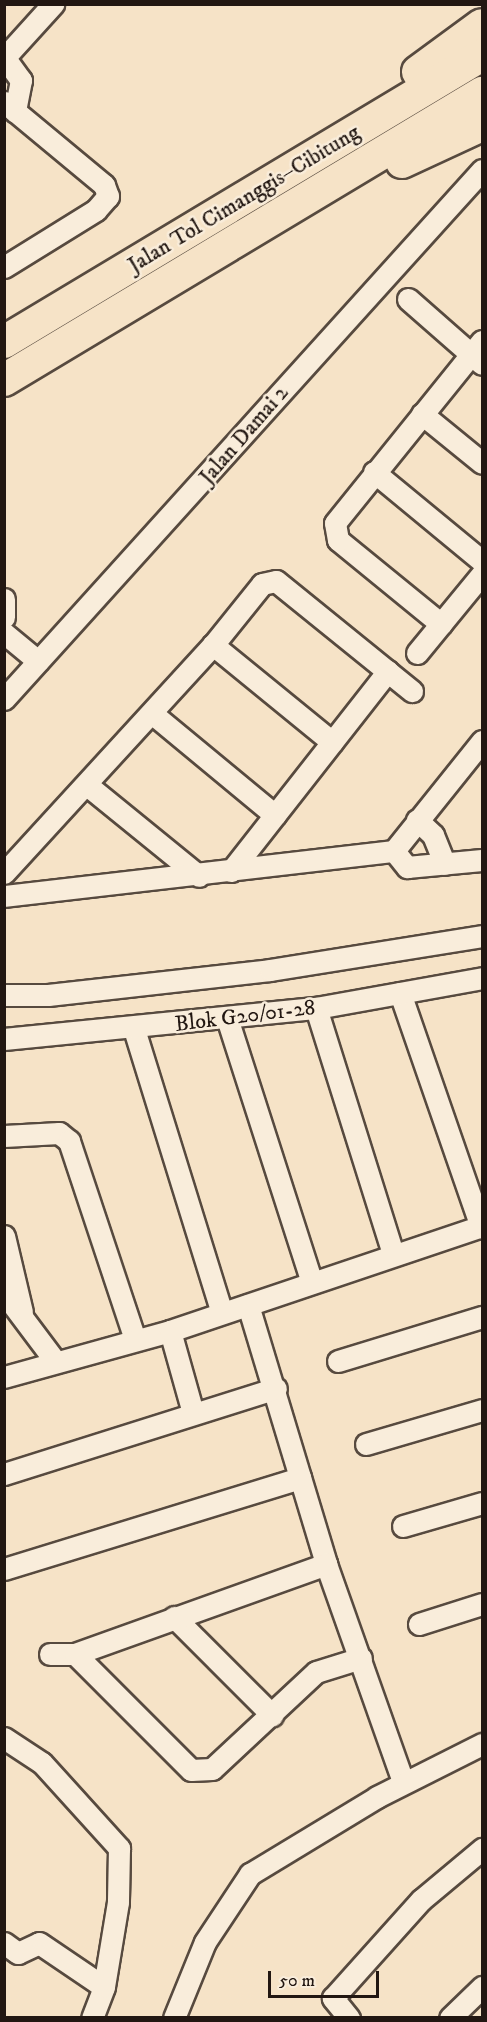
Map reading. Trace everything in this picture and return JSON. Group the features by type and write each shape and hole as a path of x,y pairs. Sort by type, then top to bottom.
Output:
{"highway":[{"path":"244,201 483,25"},
{"name":"Jalan Tol Cimanggis–Cibitung","path":"4,342 244,201 483,55"},
{"name":"Jalan Tol Cimanggis–Cibitung","path":"4,380 483,93"},
{"path":"256,229 483,125"}],"street":[{"path":"4,267 96,210 108,196 104,185 10,106 21,80 5,57 53,4"},
{"name":"Jalan Damai 2","path":"4,699 483,170"},
{"path":"408,298 479,353 422,414 339,517 338,540 441,624"},
{"path":"422,414 483,463"},
{"path":"374,472 483,561"},
{"path":"417,653 483,574"},
{"path":"4,873 154,715 262,584 276,581 412,691"},
{"path":"4,599 4,617"},
{"path":"4,633 38,661"},
{"path":"213,645 332,742"},
{"path":"231,872 388,671"},
{"path":"154,715 275,815"},
{"path":"4,896 199,876 394,851 483,741"},
{"path":"87,785 199,876"},
{"path":"417,820 434,835 445,864"},
{"path":"394,851 407,867 483,860"},
{"path":"4,995 48,995 270,969 483,936"},
{"name":"Blok G20/01-28","path":"4,1039 134,1029 316,1008 483,978"},
{"path":"4,1377 170,1331 248,1305 311,1280 482,1226 400,993"},
{"path":"316,1008 393,1254"},
{"path":"227,1018 311,1280"},
{"path":"134,1029 222,1313"},
{"path":"4,1136 59,1133 69,1141 135,1339"},
{"path":"4,1236 22,1312"},
{"path":"4,1293 22,1312 55,1361"},
{"path":"248,1305 276,1388 326,1564 403,1782"},
{"path":"338,1361 483,1317"},
{"path":"170,1331 193,1413"},
{"path":"4,1474 276,1388"},
{"path":"366,1444 483,1410"},
{"path":"4,1569 300,1478"},
{"path":"403,1526 483,1503"},
{"path":"50,1654 75,1654 326,1564"},
{"path":"419,1624 483,1605"},
{"path":"174,1617 272,1715"},
{"path":"75,1654 191,1770 212,1769 316,1672 361,1658"},
{"path":"4,1738 42,1763 119,1848 118,1902 104,1987 92,2018"},
{"path":"174,2018 186,1983 227,1902 250,1874 403,1782 483,1744"},
{"path":"349,2018 333,1998 421,1900 483,1849"},
{"path":"4,1943 18,1953 39,1943 104,1987"},
{"path":"186,1983 187,2018"},
{"path":"450,2018 483,1987"}]}
